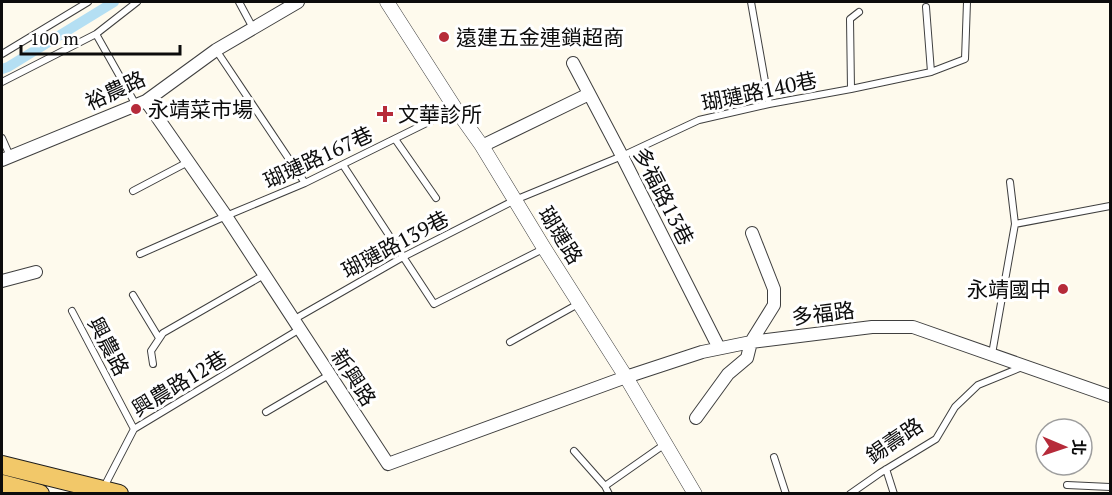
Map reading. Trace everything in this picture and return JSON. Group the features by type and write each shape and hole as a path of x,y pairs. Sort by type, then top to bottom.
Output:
{"main road":[{"path":"2,465 111,492"},
{"path":"2,484 40,494"}],"street":[{"name":"裕農路","path":"6,158 141,103 216,50 298,2"},
{"name":"瑚璉路","path":"387,2 482,146 626,377 695,494"},
{"name":"多福路13巷","path":"573,63 719,348"},
{"path":"482,146 589,94"},
{"name":"新興路","path":"141,103 188,162 226,216 388,465 626,377"},
{"path":"696,418 728,374 747,358 751,342 774,305 774,290 752,233"},
{"path":"2,281 36,272"},
{"name":"多福路","path":"626,377 719,348 872,327 913,327 1024,365"},
{"path":"1024,365 1110,396"}],"lane":[{"path":"2,54 76,5 88,2"},
{"path":"2,82 96,34 137,2"},
{"path":"239,2 253,28"},
{"path":"751,2 769,104"},
{"name":"瑚璉路140巷","path":"515,200 622,156 699,120 931,72 966,59 967,2"},
{"path":"926,7 931,72"},
{"path":"851,89 850,19 859,12"},
{"name":"新興路","path":"96,34 141,103"},
{"path":"216,50 305,183"},
{"name":"瑚璉路167巷","path":"140,254 305,183 455,108"},
{"path":"2,138 6,158"},
{"path":"395,139 436,198"},
{"path":"134,191 188,162"},
{"path":"343,165 434,304 544,248"},
{"path":"992,355 1015,224 1010,182"},
{"name":"瑚璉路139巷","path":"296,325 403,257 515,200"},
{"path":"1015,224 1110,206"},
{"path":"153,364 151,351 163,333 264,274"},
{"path":"133,295 159,339"},
{"path":"510,342 579,304"},
{"name":"興農路","path":"72,311 134,429"},
{"name":"興農路12巷","path":"111,492 134,429 296,325"},
{"name":"錫壽路","path":"850,494 936,439 956,406 978,385 1024,365"},
{"path":"266,412 329,375"},
{"path":"605,486 665,444"},
{"path":"574,451 605,486 609,494"},
{"path":"774,457 786,494"},
{"path":"886,469 894,494"},
{"path":"1067,485 1110,487"}],"waterway":[{"path":"2,69 114,2"}],"place":[{"name":"遠建五金連鎖超商","path":"444,37"},
{"name":"永靖菜市場","path":"136,109"},
{"name":"文華診所","path":"385,114"},
{"name":"永靖國中","path":"1063,289"}]}
